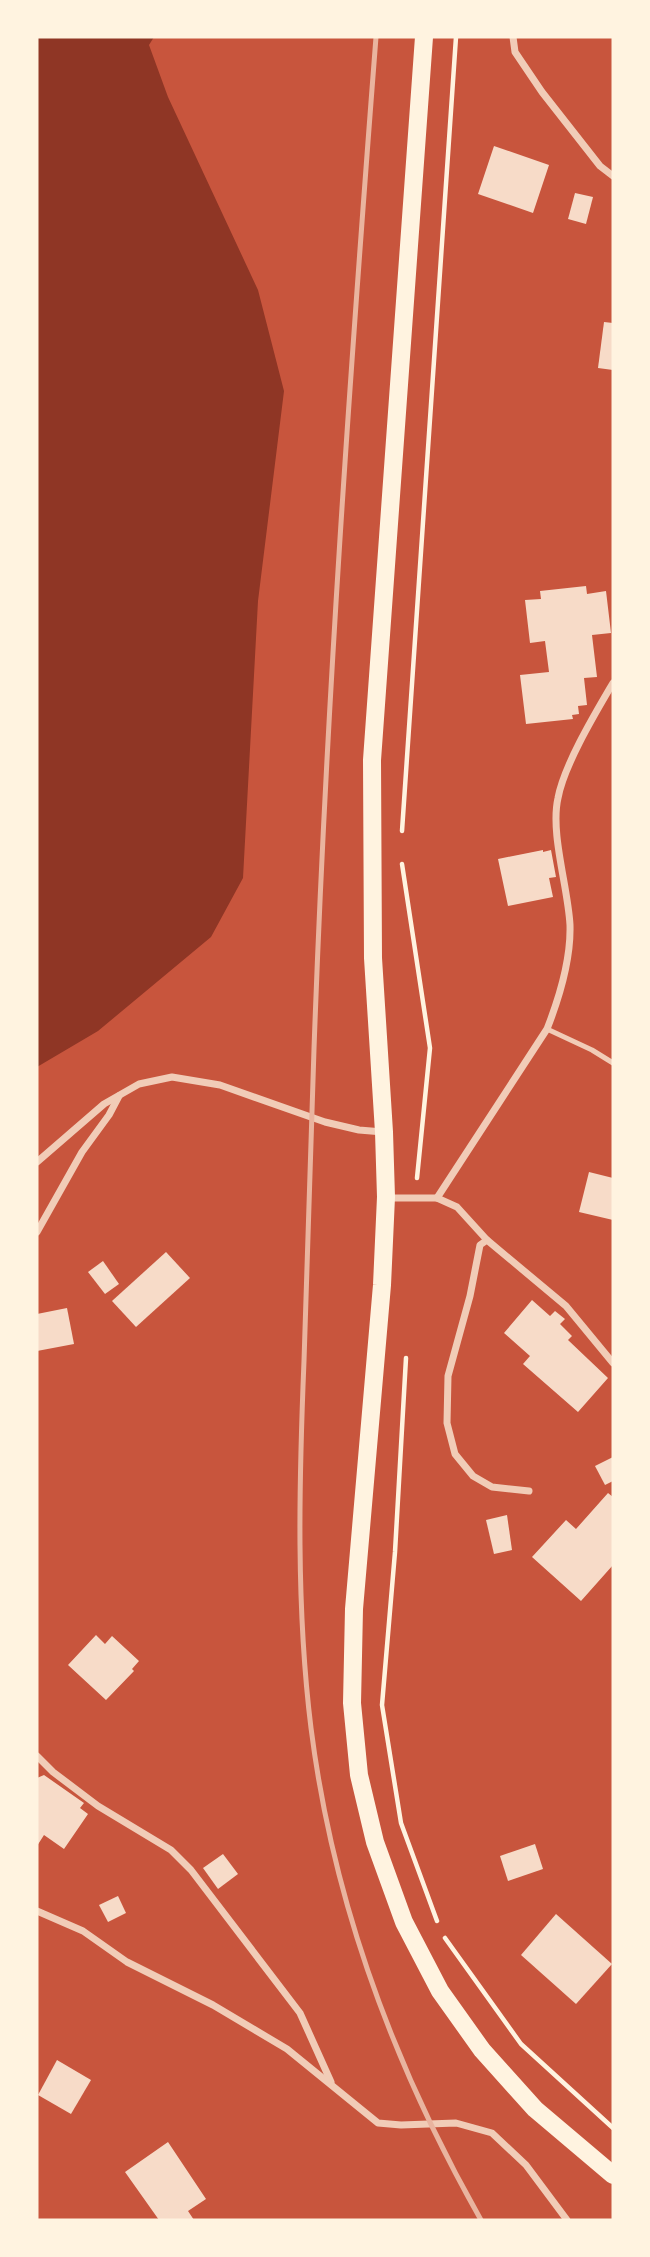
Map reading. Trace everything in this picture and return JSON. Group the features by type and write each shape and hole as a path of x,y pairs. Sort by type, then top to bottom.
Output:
{"main road":[{"path":"424,37 372,760 373,958 386,1198 382,1285 354,1609 352,1703 359,1775 375,1842 404,1922 446,2000 482,2050 535,2109 613,2175"}],"street":[{"path":"513,37 515,52 542,92 600,166 613,176"},
{"path":"437,1198 547,1029 557,1003 569,948 570,924 556,817 558,797 575,752 613,683"},
{"path":"37,1162 104,1104 139,1084 172,1077 220,1085 325,1122 359,1130 384,1132"},
{"path":"37,1232 82,1152 109,1115 119,1096"},
{"path":"386,1198 437,1198 457,1207 487,1241 566,1306 613,1363"},
{"path":"487,1241 480,1245 470,1296 448,1376 447,1423 455,1454 472,1476 492,1487 529,1491"},
{"path":"37,1756 53,1772 98,1806 171,1850 191,1870 300,2012 333,2086"},
{"path":"37,1911 83,1931 127,1962 224,2011 287,2049 378,2123 456,2123 492,2133 526,2165 567,2220"}],"lane":[{"path":"547,1029 613,1063"}],"path":[{"path":"401,842 456,37"},
{"path":"400,856 430,1048 414,1198"},
{"path":"406,1348 395,1552 382,1705 401,1823 441,1932 521,2044 613,2128"}],"shaded area":[{"path":"37,37 154,37 149,45 168,97 258,290 284,391 258,601 243,878 211,937 98,1031 37,1067"}],"building":[{"path":"494,146 549,165 533,213 478,194"},
{"path":"575,193 593,197 586,224 568,219"},
{"path":"604,322 613,323 613,370 598,368"},
{"path":"586,586 587,594 606,591 611,633 592,635 597,677 584,678 587,705 578,706 579,714 572,715 573,719 526,724 520,675 549,672 545,641 530,643 525,600 541,599 540,591"},
{"path":"551,850 556,877 549,878 553,897 508,906 498,859"},
{"path":"589,1172 613,1178 613,1220 579,1212"},
{"path":"166,1252 190,1278 136,1327 112,1301"},
{"path":"103,1261 119,1284 105,1294 88,1272"},
{"path":"532,1300 550,1316 555,1311 565,1319 560,1324 572,1336 568,1340 608,1378 578,1412 523,1364 530,1356 504,1333"},
{"path":"67,1308 74,1344 37,1351 37,1314"},
{"path":"613,1457 613,1481 605,1485 595,1466"},
{"path":"608,1493 613,1497 613,1565 581,1601 532,1557 566,1520 576,1529"},
{"path":"507,1515 512,1550 494,1554 486,1520"},
{"path":"96,1635 105,1644 112,1636 139,1661 132,1669 134,1671 106,1700 68,1665"},
{"path":"44,1775 84,1803 80,1808 88,1814 64,1849 44,1835 37,1846 37,1778"},
{"path":"535,1844 543,1869 508,1881 500,1856"},
{"path":"223,1854 238,1874 218,1889 203,1868"},
{"path":"118,1896 126,1913 108,1922 99,1905"},
{"path":"556,1914 612,1964 576,2004 521,1955"},
{"path":"57,2060 91,2080 71,2114 38,2095"},
{"path":"168,2142 206,2199 188,2211 194,2220 159,2220 125,2172"}],"railway":[{"path":"376,37 340,543 319,922 301,1453 303,1637 311,1728 321,1793 352,1920 395,2043 421,2103 481,2220"}]}
